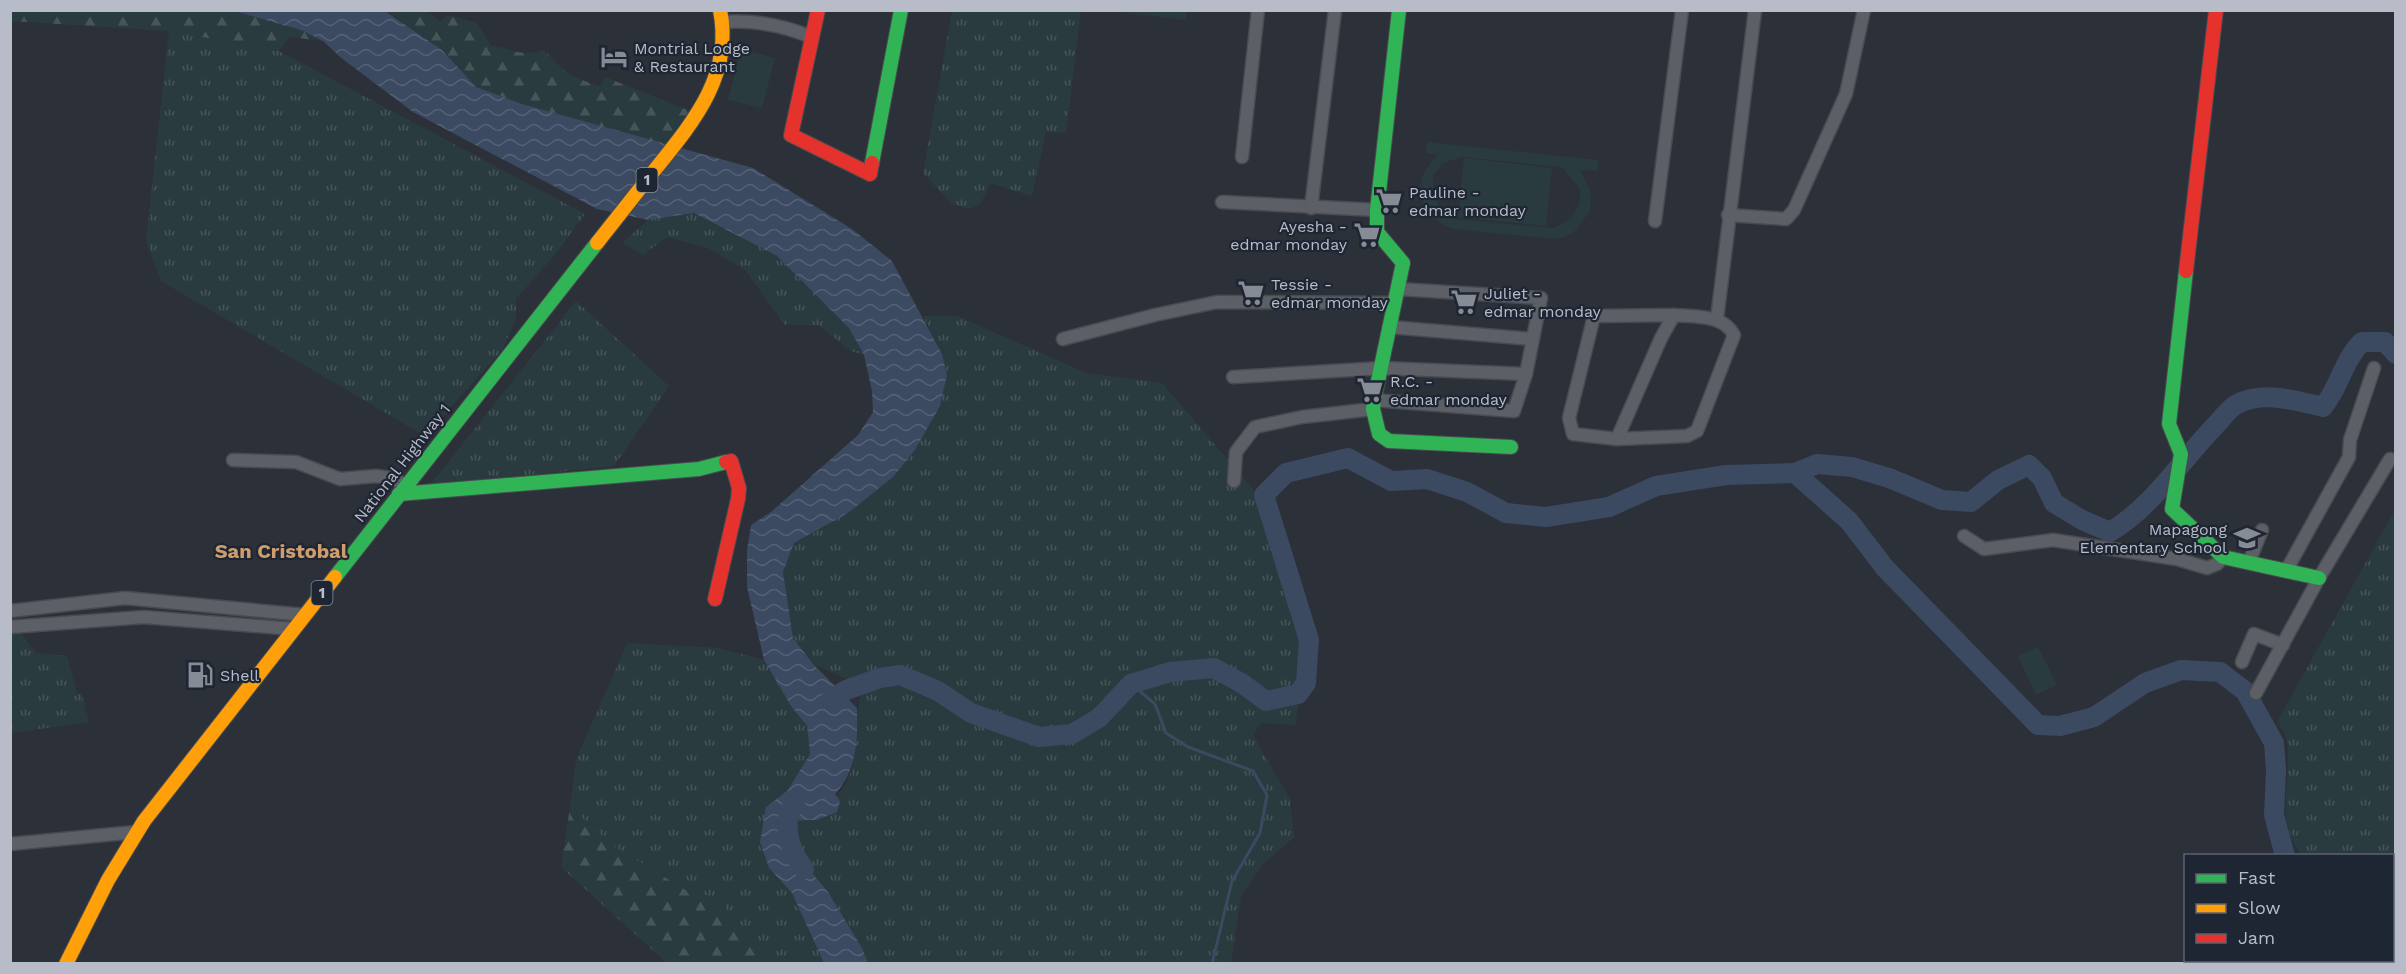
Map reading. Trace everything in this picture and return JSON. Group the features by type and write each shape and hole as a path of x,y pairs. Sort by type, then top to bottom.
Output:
{"main road":[{"path":"818,10 790,135 870,174 901,10"},
{"path":"1400,10 1377,210 1377,232 1403,263 1374,405 1379,434 1389,441 1511,447"},
{"path":"2216,10 2170,411 2169,424 2181,454 2172,509 2223,557 2319,578"},
{"name":"National Highway 1","path":"66,963 106,883 136,832 692,123 711,95 720,70 724,55 722,16"},
{"path":"403,490 699,469 731,462 739,488 738,499 715,599"}],"street":[{"path":"1242,157 1258,10"},
{"path":"1311,208 1335,10"},
{"path":"1656,221 1682,10"},
{"path":"1717,319 1755,10"},
{"path":"1728,215 1786,219 1794,210 1846,94 1860,39 1864,10"},
{"path":"722,16 770,24 811,37"},
{"path":"1222,202 1377,210"},
{"path":"1234,481 1236,452 1255,427 1374,405 1514,411 1526,374 1541,298 1398,289"},
{"path":"1063,339 1155,315 1217,302 1395,303"},
{"path":"1617,439 1660,338 1674,315"},
{"path":"1674,315 1717,319 1729,325 1734,335 1697,431 1687,436 1617,439 1573,434 1569,418 1594,316 1674,315"},
{"path":"1390,327 1533,339"},
{"path":"1233,377 1382,368 1526,374"},
{"path":"2286,571 2349,457 2350,440 2374,368"},
{"path":"2256,693 2319,578 2390,459"},
{"path":"233,460 296,462 340,479 376,476 391,478 403,490"},
{"path":"2249,562 2262,530"},
{"path":"1964,536 1984,549 2053,540 2177,559 2206,568 2217,564 2223,557"},
{"path":"10,610 125,598 305,615"},
{"path":"10,627 144,617 294,629"},
{"path":"2242,662 2254,634 2283,645"},
{"path":"10,844 136,832"}],"green space":[{"path":"11,10 234,11 301,30 323,41 289,37 279,51 169,31 11,21"},
{"path":"1187,10 1186,20 1113,11"},
{"path":"387,11 427,11 440,21 447,15 477,23 491,46 523,53 544,50 563,69 582,80 600,86 605,77 690,111 665,144 522,104 476,87 442,50"},
{"path":"952,11 1081,11 1066,133 1046,132 1032,196 990,183 981,203 970,209 952,204 923,173"},
{"path":"169,31 279,51 585,214 557,252 516,299 516,317 503,349 425,436 161,281 146,241"},
{"path":"741,49 775,58 762,108 728,100"},
{"path":"1427,142 1598,160 1597,171 1580,170 1591,192 1590,211 1576,230 1556,239 1452,229 1431,214 1421,196 1420,186 1423,175 1438,155 1426,153","holes":["1461,157 1562,167 1580,189 1579,203 1566,222 1553,228 1454,219 1443,212 1433,196 1433,175 1443,163"]},
{"path":"1464,158 1552,168 1546,226 1458,217"},
{"path":"694,213 777,256 849,328 864,355 851,351 818,325 785,325 745,270 708,248 667,237 643,255 622,243 648,220"},
{"path":"576,301 669,386 614,466 430,485"},
{"path":"923,316 957,316 1086,373 1162,383 1253,489 1274,525 1309,640 1295,725 1261,723 1253,735 1290,799 1294,837 1263,864 1241,896 1231,963 868,963 862,948 828,892 787,843 785,829 795,820 817,820 846,783 855,749 862,686 813,664 793,638 783,572 794,544 848,513 915,450 940,406 947,375 942,354","holes":["1126,689 1099,718 1076,731"]},
{"path":"2395,510 2395,938 2394,854 2301,854 2293,841 2286,815 2288,743 2278,720"},
{"path":"11,629 18,629 36,653 67,656 77,693 82,695 89,722 11,733"},
{"path":"627,643 719,648 764,660 791,706 807,726 810,754 788,790 766,807 769,868 792,893 824,963 760,963 720,899 687,891 612,845 570,807 576,760"},
{"path":"2038,647 2057,685 2036,695 2018,656"},
{"path":"570,807 612,845 687,891 720,899 760,963 667,963 561,867"}],"water":[{"path":"234,11 385,11 442,50 476,87 522,104 753,168 852,229 892,261 942,354 947,375 940,406 915,450 893,477 848,513 794,543 783,572 793,638 813,664 857,708 855,754 848,775 835,794 840,801 837,812 817,820 795,820 785,829 787,843 828,892 862,948 868,963 824,963 792,893 769,868 760,842 766,807 788,790 810,754 807,726 791,706 764,660 747,587 747,550 751,525 771,512 858,435 873,412 872,391 864,355 849,328 777,256 694,213 648,220 597,209 413,112 340,57 323,41 301,30"}],"waterway":[{"path":"831,699 846,690 880,678 900,675 938,691 971,713 1039,737 1072,734 1099,718 1131,684 1170,672 1214,668 1243,684 1266,701 1298,694 1306,683 1309,640 1264,495 1286,473 1348,458 1391,481 1427,479 1467,492 1506,513 1546,517 1609,507 1656,486 1726,475 1795,473 1817,464 1852,467 1889,478 1942,500 1971,502 1998,480 2029,465 2042,478 2054,503 2082,520 2110,532 2140,510 2153,497 2228,411 2237,404 2269,397 2323,407 2334,391 2350,357 2362,342 2385,342 2396,354"},
{"path":"1795,473 1849,521 1885,568 2038,725 2060,726 2094,717 2145,683 2181,670 2220,672 2245,691 2274,743 2276,770 2274,815 2284,854"},
{"path":"1131,684 1155,704 1166,733 1188,747 1253,771 1267,795 1260,833 1232,881 1212,964"},
{"path":"795,803 788,819 789,837 804,869"}],"traffic: fast":[{"path":"872,163 901,10"},
{"path":"1399,10 1377,210 1377,232 1403,263 1374,400 1373,409 1379,434 1389,441 1511,447"},
{"path":"335,577 597,243"},
{"path":"2186,271 2169,424 2181,454 2172,509 2223,557 2319,578"},
{"path":"399,494 699,469 726,462"}],"traffic: slow":[{"path":"597,243 685,132 708,95 721,55 723,33 720,10"},
{"path":"66,964 108,880 144,821 335,577"}],"traffic: jam":[{"path":"818,10 791,135 870,174 872,163"},
{"path":"2186,271 2216,10"},
{"path":"715,599 739,488 731,461 726,462"}],"place":[{"name":"Montrial Lodge & Restaurant","path":"614,57"},
{"name":"Pauline - edmar monday","path":"1389,201"},
{"name":"Ayesha - edmar monday","path":"1367,235"},
{"name":"Tessie - edmar monday","path":"1251,293"},
{"name":"Juliet - edmar monday","path":"1464,302"},
{"name":"R.C. - edmar monday","path":"1370,390"},
{"name":"Mapagong Elementary School","path":"2247,538"},
{"name":"Shell","path":"200,675"}],"district":[{"name":"San Cristobal","path":"281,551"}]}
